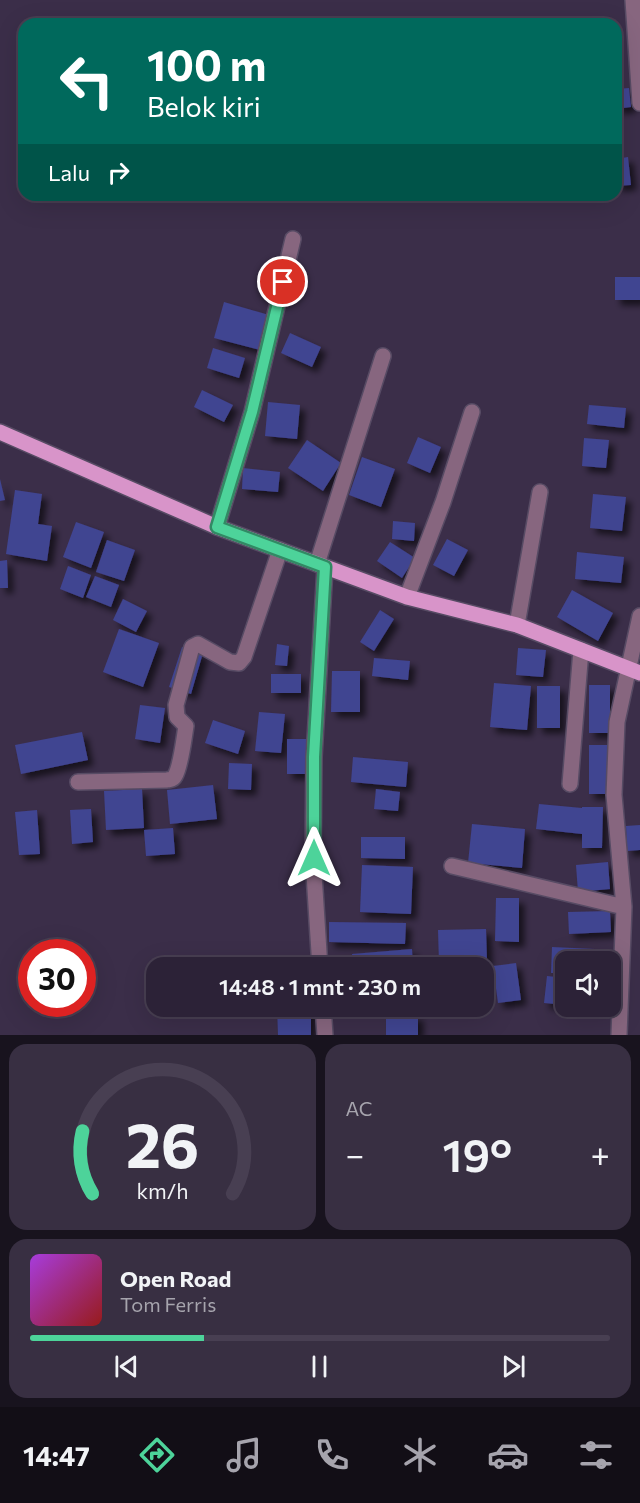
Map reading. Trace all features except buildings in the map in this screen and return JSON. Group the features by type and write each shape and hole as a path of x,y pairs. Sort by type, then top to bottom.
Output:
{"main road":[{"path":"1,429 217,527 407,597 517,625 634,671"}],"street":[{"path":"633,0 638,27 640,103"},
{"path":"217,527 252,412 293,239"},
{"path":"319,957 314,858 314,780 321,565 383,356"},
{"path":"407,597 443,502 472,412"},
{"path":"517,625 540,492"},
{"path":"78,782 167,780 176,776 186,726 177,717 176,705 192,647 198,644 230,662 239,663 244,657 280,550"},
{"path":"619,1035 624,907 614,795 617,722 634,671 640,616"},
{"path":"570,784 581,650"},
{"path":"452,866 624,907"},
{"path":"324,1017 325,1035"}],"route":[{"path":"283,282 252,412 217,527 325,567 314,757 314,858"}]}
